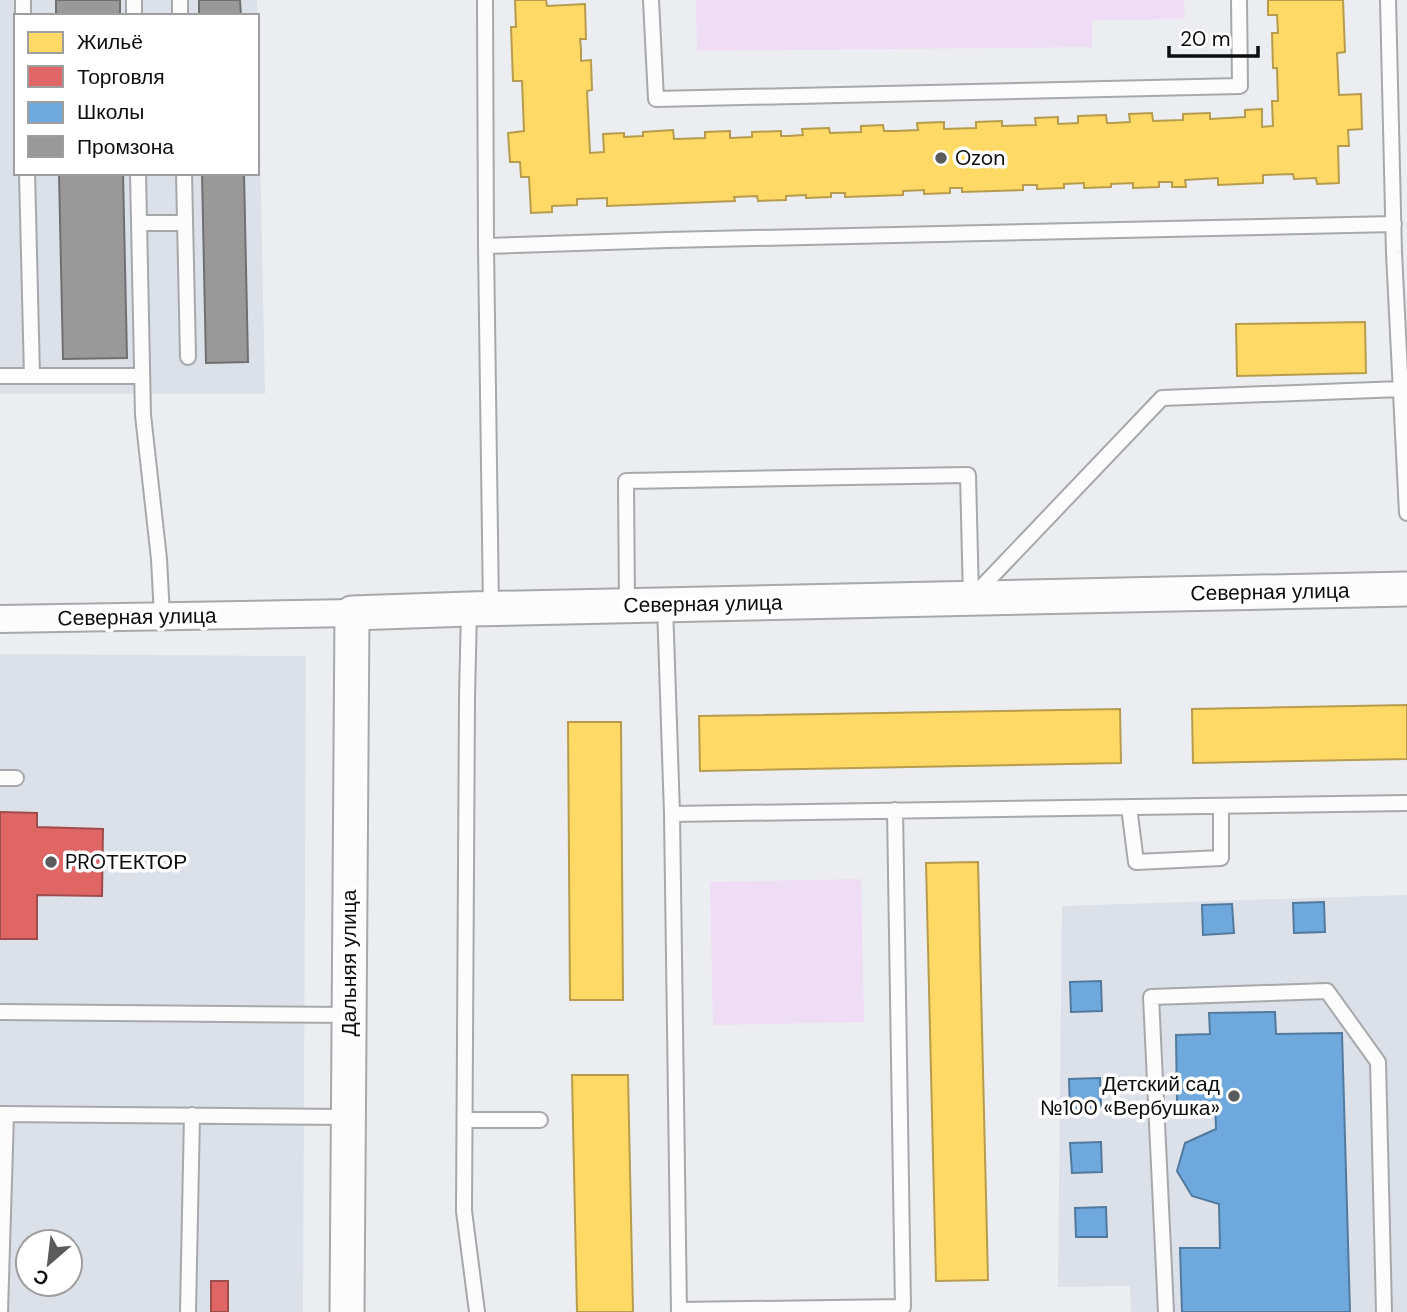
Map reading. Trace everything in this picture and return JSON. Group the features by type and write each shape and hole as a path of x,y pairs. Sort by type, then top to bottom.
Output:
{"street":[{"name":"Северная улица","path":"0,619 1407,589"},
{"name":"Дальняя улица","path":"347,1312 352,613"}],"lane":[{"path":"477,1312 464,1210 467,697 480,609 486,246 485,0"},
{"path":"651,0 656,99 1240,86 1239,0"},
{"path":"1388,0 1394,224 1407,513"},
{"path":"27,175 32,376"},
{"path":"138,175 143,415 159,559 162,617"},
{"path":"184,175 188,357"},
{"path":"139,223 185,223"},
{"path":"486,246 681,239 1394,224"},
{"path":"0,376 142,376"},
{"path":"971,598 1162,398 1401,389"},
{"path":"627,606 626,481 968,475 971,598"},
{"path":"665,605 672,814 679,1311 903,1307 895,810"},
{"path":"0,778 16,778"},
{"path":"672,814 1407,803"},
{"path":"1129,807 1136,862 1221,858 1221,806"},
{"path":"1166,1312 1151,997 1327,991 1378,1062 1384,1312"},
{"path":"0,1012 349,1015"},
{"path":"0,1312 3,1114 349,1117"},
{"path":"188,1312 191,1115"},
{"path":"465,1120 540,1120"}],"shaded area":[{"path":"0,0 257,0 257,14 14,14 14,175 259,175 259,98 265,394 0,394"},
{"path":"696,0 1184,0 1185,19 1092,20 1092,47 697,51"},
{"path":"0,654 306,656 303,1312 0,1312"},
{"path":"861,879 864,1022 713,1025 710,882"},
{"name":"Детский сад №100 «Вербушка»","path":"1407,895 1407,1312 1131,1312 1130,1286 1058,1287 1062,906"}],"building: Жильё":[{"path":"515,0 546,0 547,6 585,4 586,39 580,39 581,61 591,60 592,90 587,91 590,153 604,152 603,134 643,136 643,132 673,130 674,139 705,138 705,132 730,131 730,138 752,137 752,132 781,131 781,136 788,136 803,135 802,129 829,128 830,133 861,132 861,126 883,125 884,131 918,130 917,123 944,122 944,129 976,128 976,122 1002,121 1002,126 1036,125 1035,118 1058,117 1058,124 1078,123 1078,116 1106,115 1107,123 1130,122 1129,114 1152,113 1153,121 1183,120 1183,114 1210,113 1210,119 1245,117 1245,110 1262,109 1262,127 1273,126 1272,101 1278,101 1272,33 1278,33 1277,15 1268,15 1268,0 1343,0 1345,52 1337,53 1339,95 1361,94 1362,129 1348,130 1349,146 1338,146 1339,183 1317,184 1316,178 1294,179 1293,174 1263,175 1263,183 1218,185 1218,178 1185,180 1186,187 1172,187 1172,182 1159,182 1159,187 1133,188 1133,183 1084,188 1084,183 1064,184 1064,188 1037,189 1037,185 1023,185 1023,190 962,192 962,188 950,188 950,193 924,194 924,190 903,191 903,195 845,197 845,193 831,193 831,197 786,196 786,200 758,201 757,196 734,197 735,201 607,206 607,198 577,199 577,205 552,206 552,212 531,213 529,177 521,177 520,162 510,162 508,133 524,131 522,81 513,81 511,27 516,27"},
{"path":"1365,322 1366,373 1237,376 1236,324"},
{"path":"1407,705 1407,759 1193,763 1192,709"},
{"path":"1120,709 1121,763 700,771 699,716"},
{"path":"568,722 621,722 623,1000 570,1000"},
{"path":"978,862 988,1280 936,1281 926,863"},
{"path":"572,1075 628,1075 633,1312 577,1312"}],"building: Торговля":[{"name":"PROТЕКТОР","path":"0,812 37,813 37,827 103,829 102,896 37,895 37,939 0,939"},
{"path":"211,1281 228,1281 228,1312 211,1312"}],"building: Школы":[{"path":"1324,902 1325,932 1294,933 1293,903"},
{"path":"1232,904 1234,933 1203,935 1202,905"},
{"path":"1101,981 1102,1011 1071,1012 1070,982"},
{"path":"1275,1012 1276,1034 1342,1033 1350,1312 1182,1312 1180,1248 1220,1248 1219,1204 1192,1196 1177,1171 1185,1143 1216,1129 1215,1102 1177,1103 1176,1035 1210,1034 1209,1013"},
{"path":"1100,1078 1101,1107 1070,1109 1069,1079"},
{"path":"1101,1142 1102,1172 1072,1173 1070,1143"},
{"path":"1106,1207 1107,1237 1076,1237 1075,1208"}],"building: Промзона":[{"path":"56,0 120,0 120,14 56,14"},
{"path":"199,0 240,0 241,14 199,14"},
{"path":"59,175 123,175 127,358 63,359"},
{"path":"202,175 244,175 248,362 206,363"}],"place":[{"name":"Ozon","path":"941,158"},
{"name":"PROТЕКТОР","path":"51,862"},
{"name":"Детский сад №100 «Вербушка»","path":"1234,1096"}]}
